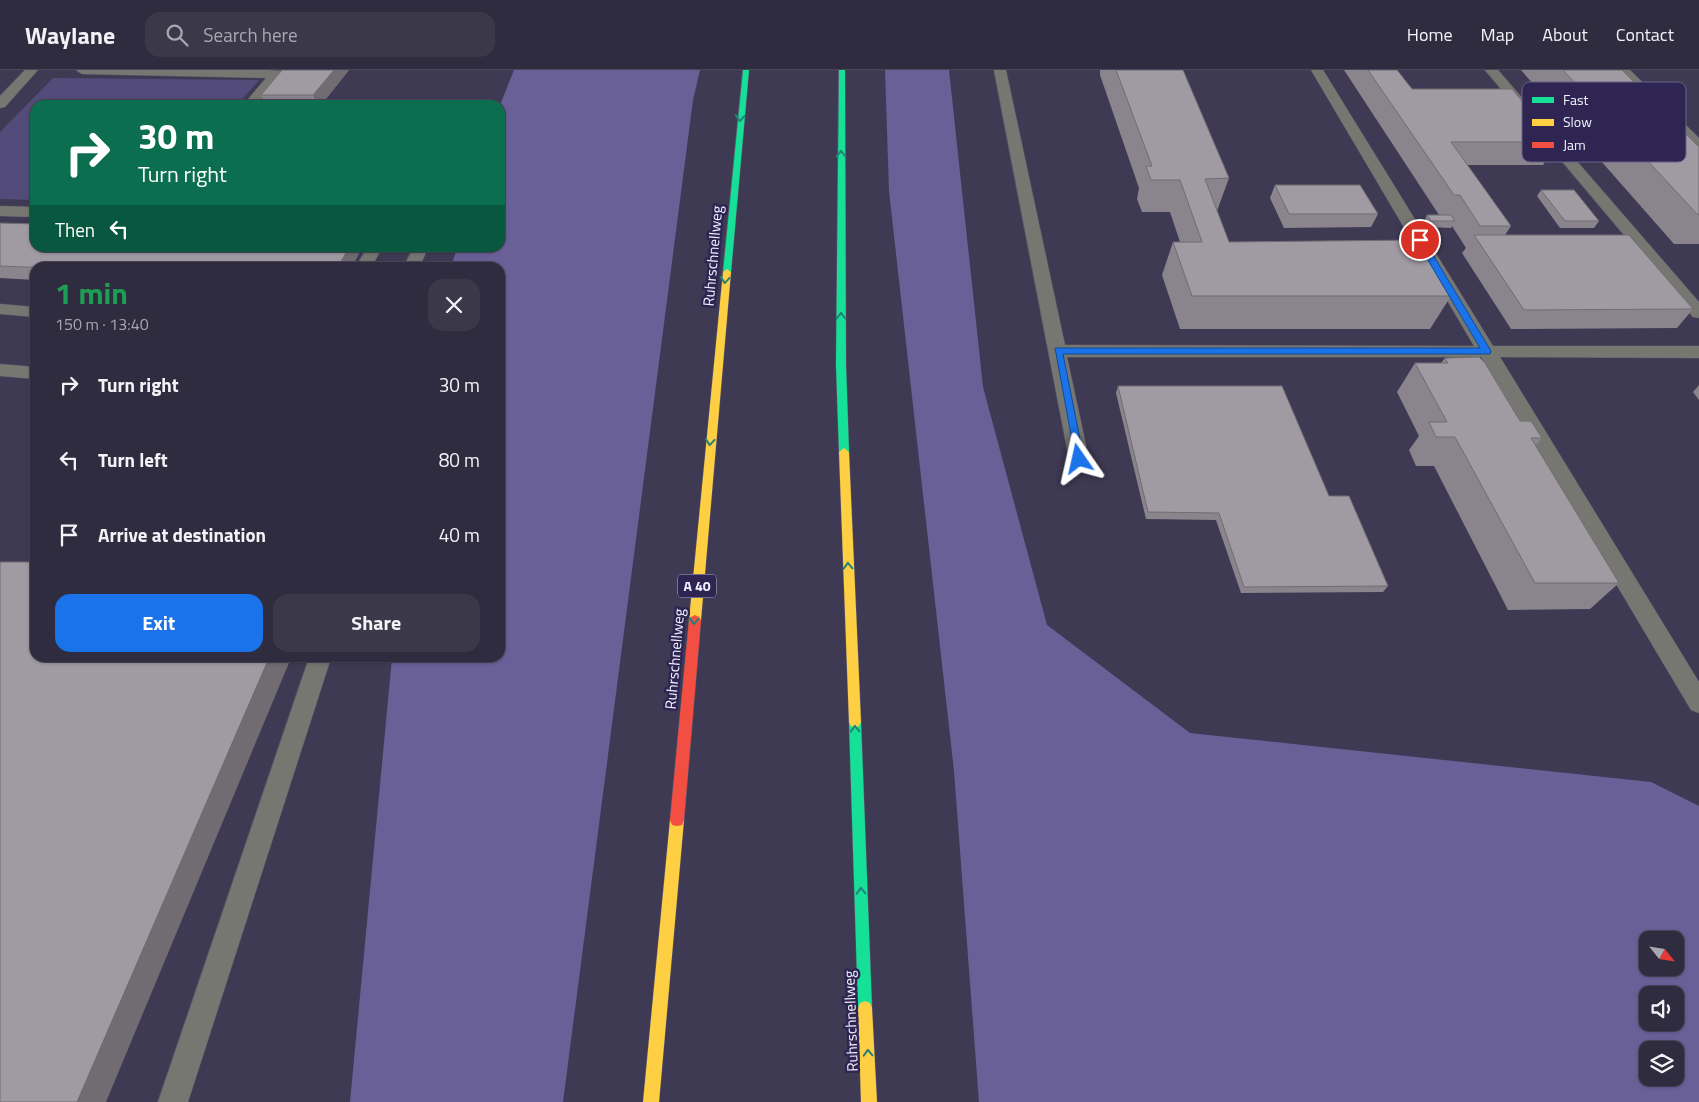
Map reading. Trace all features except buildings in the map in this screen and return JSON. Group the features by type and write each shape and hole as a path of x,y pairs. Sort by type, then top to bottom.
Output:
{"highway":[{"name":"Ruhrschnellweg","path":"651,1102 746,70"},
{"name":"Ruhrschnellweg","path":"842,70 841,365 870,1102"}],"lane":[{"path":"0,104 32,70"},
{"path":"82,70 276,74 254,100"},
{"path":"1000,70 1079,459"},
{"path":"1317,70 1699,703"},
{"path":"1491,70 1522,106"},
{"path":"1623,70 1635,82"},
{"path":"1686,128 1699,128"},
{"path":"1686,132 1699,146"},
{"path":"1570,162 1699,313"},
{"path":"0,212 30,212"},
{"path":"0,309 30,312"},
{"path":"1058,350 1699,352"},
{"path":"0,370 30,373"},
{"path":"173,1102 319,662"}],"shaded area":[{"path":"514,70 700,70 693,100 563,1102 350,1102 392,662 505,662 505,262 453,262 456,252 505,252 505,100 502,100"},
{"path":"885,70 949,70 983,387 1047,625 1190,733 1651,782 1699,806 1699,1102 979,1102 954,771 889,191"},
{"path":"53,78 259,80 241,100 31,100"},
{"path":"30,101 30,200 0,199 0,132"}],"traffic: fast":[{"path":"727,272 746,70"},
{"path":"842,70 841,365 844,452"},
{"path":"855,722 865,1008"}],"traffic: slow":[{"path":"695,620 727,272"},
{"path":"844,452 855,722"},
{"path":"651,1102 677,820"},
{"path":"865,1008 869,1102"}],"traffic: jam":[{"path":"677,820 695,620"}],"route":[{"path":"1079,459 1058,350 1486,351 1420,240"}]}
